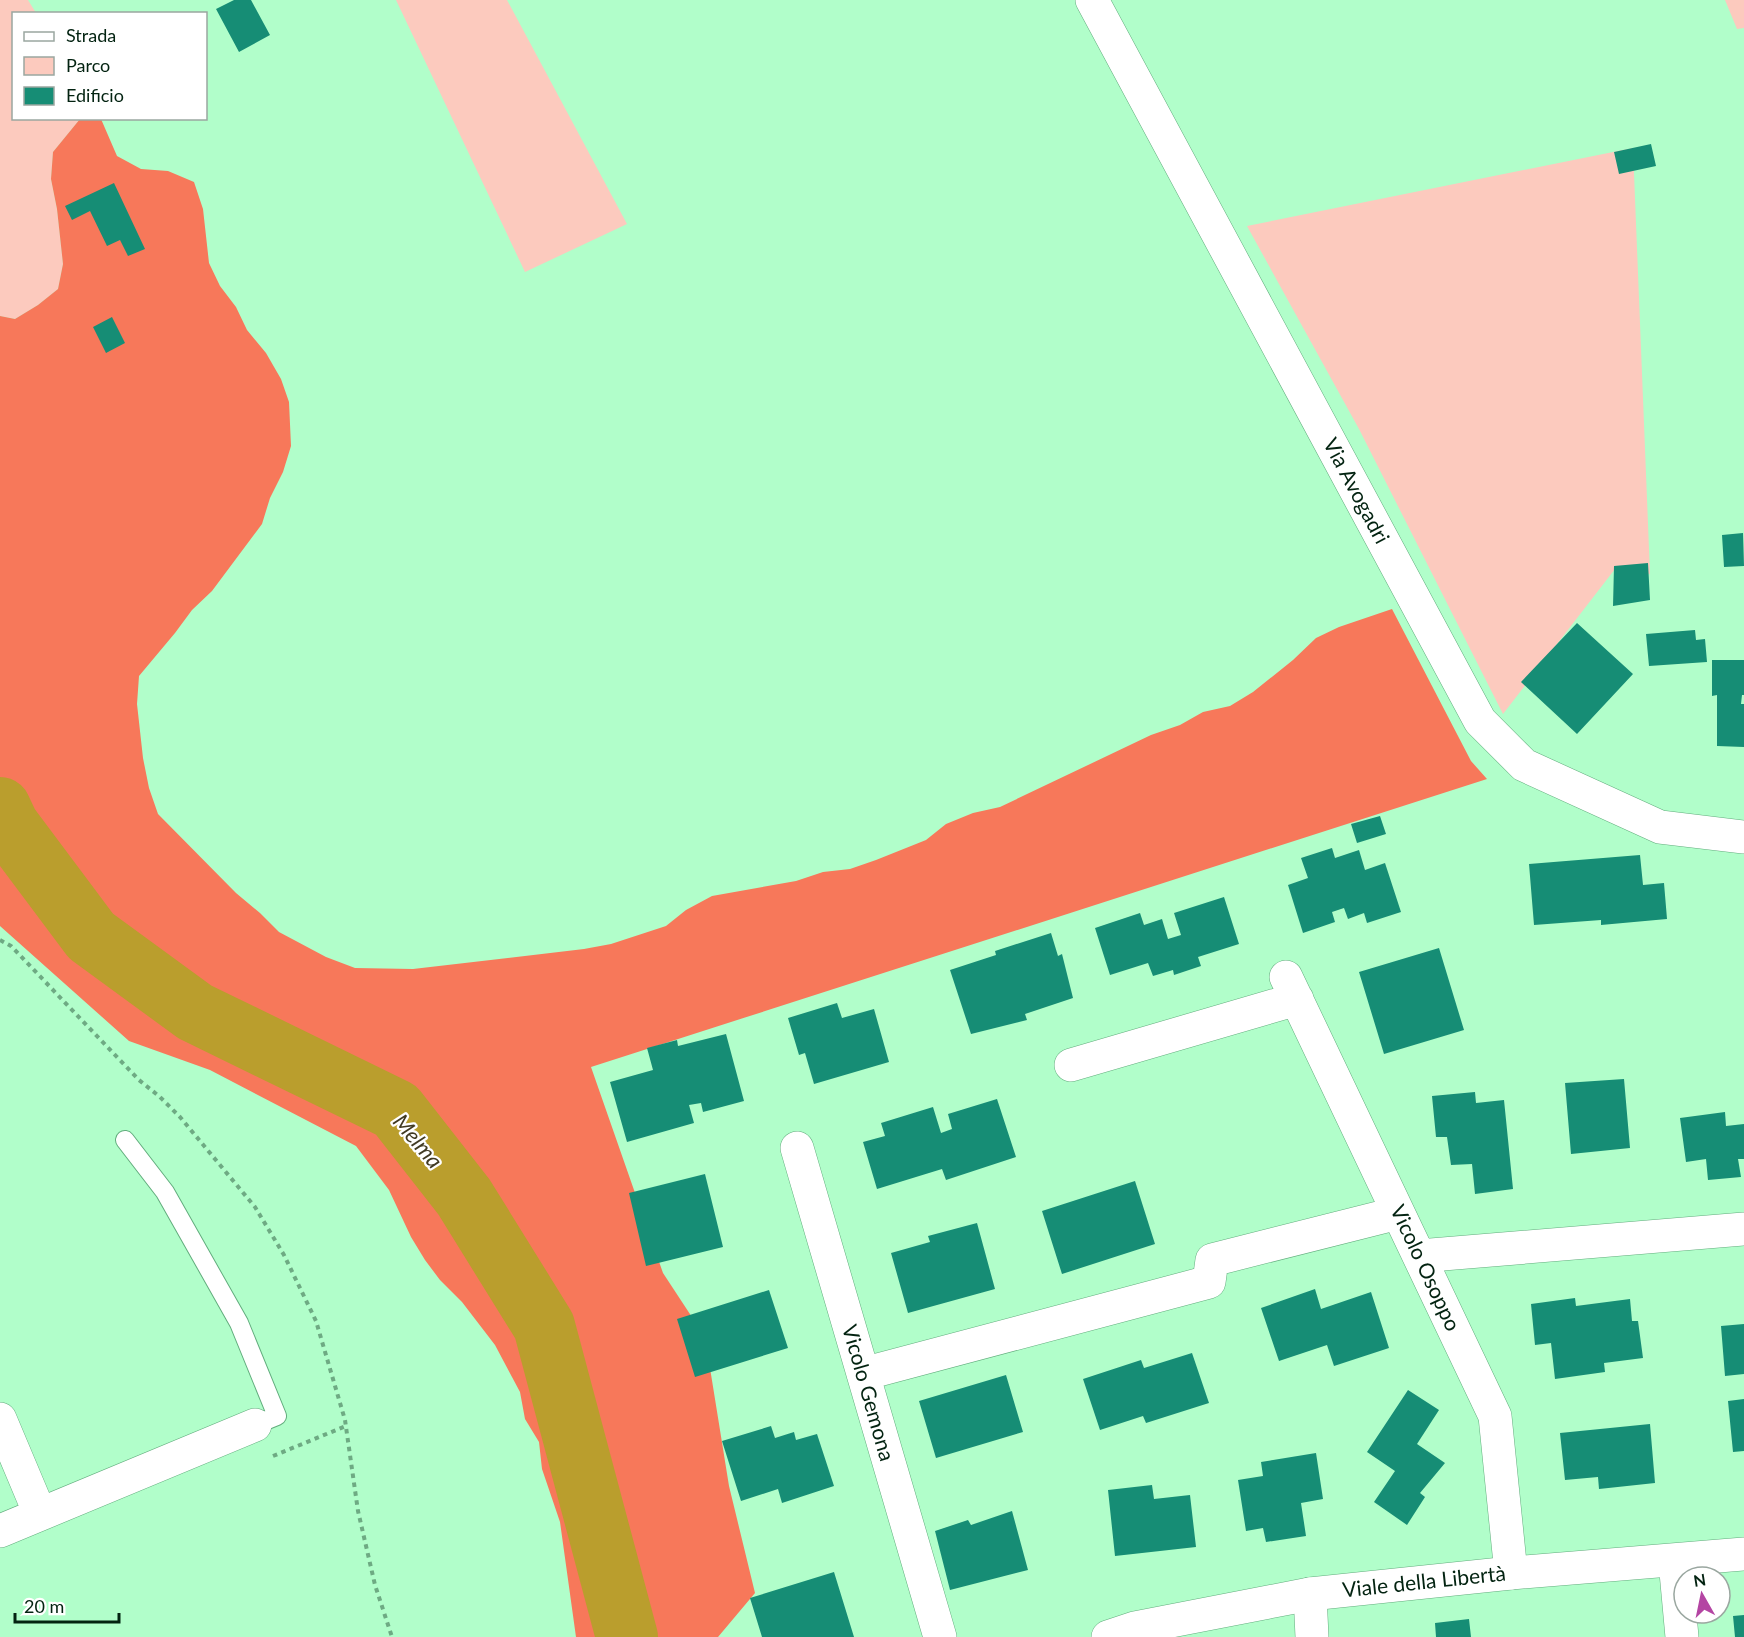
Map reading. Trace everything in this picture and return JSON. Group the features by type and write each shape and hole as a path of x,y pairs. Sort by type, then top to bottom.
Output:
{"street":[{"name":"Via Avogadri","path":"1092,0 1480,721 1524,765 1660,827 1744,837"},
{"name":"Vicolo Osoppo","path":"1071,1065 1292,988 1495,1416 1512,1573"},
{"name":"Vicolo Gemona","path":"797,1148 940,1637"},
{"path":"863,1374 1209,1282 1212,1260 1398,1213"},
{"path":"1419,1256 1744,1229"},
{"path":"0,1419 40,1514"},
{"path":"0,1531 255,1425"},
{"name":"Viale della Libertà","path":"1108,1637 1135,1628 1310,1594 1512,1573 1744,1554"},
{"path":"1675,1561 1682,1637"},
{"path":"1310,1594 1312,1637"}],"lane":[{"path":"125,1140 165,1192 239,1323 277,1416 255,1425"}],"path":[{"path":"0,940 11,946 139,1080 180,1117 255,1207 284,1255 316,1321 333,1377 345,1420 358,1511 375,1585 392,1637"}],"green space":[{"path":"0,0 28,0 35,12 12,12 12,120 79,120 53,152 51,179 63,264 58,289 15,319 0,316"},
{"path":"396,0 507,0 627,224 525,272"},
{"path":"1725,0 1744,0 1744,28 1737,29"},
{"path":"1633,148 1650,574 1615,569 1503,714 1359,429 1247,226"}],"shaded area":[{"path":"79,120 101,120 117,156 141,169 168,171 194,182 203,209 209,263 247,330 266,353 281,379 289,402 291,446 262,524 212,591 192,610 139,676 137,704 143,758 149,788 158,814 236,893 279,932 326,957 355,968 413,969 584,949 611,944 666,926 686,910 712,896 796,881 823,872 850,869 926,840 946,824 973,813 1000,807 1151,735 1180,725 1203,712 1230,706 1253,692 1316,638 1339,627 1392,609 1471,761 1487,779 591,1067 663,1273 705,1337 729,1486 755,1593 718,1637 576,1637 560,1522 542,1469 539,1442 525,1419 520,1392 495,1345 462,1302 440,1280 425,1260 411,1237 389,1190 356,1146 210,1070 129,1041 0,926 0,316 15,319 58,289 63,264 51,179 53,152"}],"building":[{"path":"234,0 251,0 270,35 239,52 216,9"},
{"path":"1651,144 1656,166 1619,174 1614,152"},
{"path":"114,183 145,249 128,256 120,240 107,246 90,211 72,220 65,206"},
{"path":"112,317 125,343 106,353 93,327"},
{"path":"1743,533 1744,566 1724,567 1722,535"},
{"path":"1648,563 1650,600 1613,606 1614,566"},
{"path":"1577,623 1633,674 1577,734 1521,682"},
{"path":"1695,630 1696,640 1705,639 1707,662 1649,666 1646,634"},
{"path":"1712,660 1744,660 1744,695 1742,695 1741,704 1744,704 1744,747 1717,746 1717,695 1712,696"},
{"path":"1380,816 1386,834 1357,843 1351,824"},
{"path":"1332,848 1335,858 1359,850 1365,870 1385,863 1401,912 1367,923 1364,913 1348,919 1344,908 1332,912 1335,922 1303,933 1288,885 1308,878 1301,858"},
{"path":"1640,855 1643,885 1664,883 1667,919 1601,925 1601,920 1534,925 1529,864"},
{"path":"1224,897 1239,944 1198,957 1201,966 1174,975 1173,970 1153,976 1148,963 1110,975 1095,928 1140,913 1144,925 1162,919 1168,939 1181,935 1174,913"},
{"path":"1051,933 1058,956 1062,954 1073,998 1025,1014 1027,1020 971,1034 950,970 996,955 995,951"},
{"path":"1439,948 1464,1030 1384,1054 1359,972"},
{"path":"837,1003 842,1018 874,1009 889,1062 814,1084 805,1053 799,1055 788,1018"},
{"path":"726,1034 744,1101 703,1112 701,1103 689,1105 694,1123 627,1142 610,1082 653,1070 647,1048 677,1040 678,1046"},
{"path":"1624,1079 1630,1148 1571,1154 1565,1083"},
{"path":"1475,1092 1476,1103 1504,1100 1513,1189 1475,1194 1472,1164 1451,1165 1447,1137 1436,1137 1432,1096"},
{"path":"997,1099 1016,1157 946,1180 942,1169 877,1189 863,1142 885,1136 881,1123 933,1107 941,1133 952,1129 948,1114"},
{"path":"1725,1112 1726,1126 1744,1124 1744,1159 1738,1159 1741,1177 1708,1180 1706,1159 1686,1162 1680,1118"},
{"path":"705,1174 723,1247 646,1266 629,1193"},
{"path":"1135,1181 1155,1244 1062,1274 1042,1211"},
{"path":"977,1223 995,1289 908,1313 891,1253 930,1242 928,1236"},
{"path":"1315,1289 1321,1309 1371,1292 1389,1348 1334,1366 1327,1345 1279,1361 1261,1308"},
{"path":"769,1290 788,1348 695,1377 677,1319"},
{"path":"1575,1298 1576,1306 1630,1299 1632,1321 1638,1321 1643,1358 1604,1363 1605,1372 1555,1379 1551,1343 1535,1345 1531,1304"},
{"path":"1744,1324 1744,1374 1725,1376 1721,1326"},
{"path":"1192,1353 1209,1403 1146,1423 1143,1416 1100,1430 1083,1379 1141,1360 1144,1368"},
{"path":"1006,1375 1023,1432 936,1458 919,1401"},
{"path":"1408,1390 1439,1410 1417,1444 1445,1463 1420,1493 1425,1497 1407,1525 1374,1502 1395,1471 1367,1452"},
{"path":"1744,1399 1744,1451 1733,1452 1728,1401"},
{"path":"1650,1424 1655,1483 1599,1489 1598,1477 1565,1480 1560,1433"},
{"path":"771,1426 775,1438 794,1432 796,1440 817,1434 834,1486 782,1503 778,1489 741,1501 722,1441"},
{"path":"1316,1453 1323,1499 1301,1503 1306,1536 1266,1542 1263,1528 1246,1531 1238,1480 1263,1476 1261,1462"},
{"path":"1152,1485 1154,1499 1190,1495 1196,1547 1115,1556 1108,1490"},
{"path":"1012,1511 1028,1570 950,1590 935,1531 968,1520 971,1525"},
{"path":"834,1572 854,1637 762,1637 750,1598"},
{"path":"1744,1615 1744,1637 1735,1637 1733,1616"},
{"path":"1469,1619 1471,1637 1436,1637 1435,1623"}],"waterway":[{"name":"Melma","path":"0,808 8,825 91,936 195,1012 396,1110 464,1197 544,1326 627,1637"}]}
